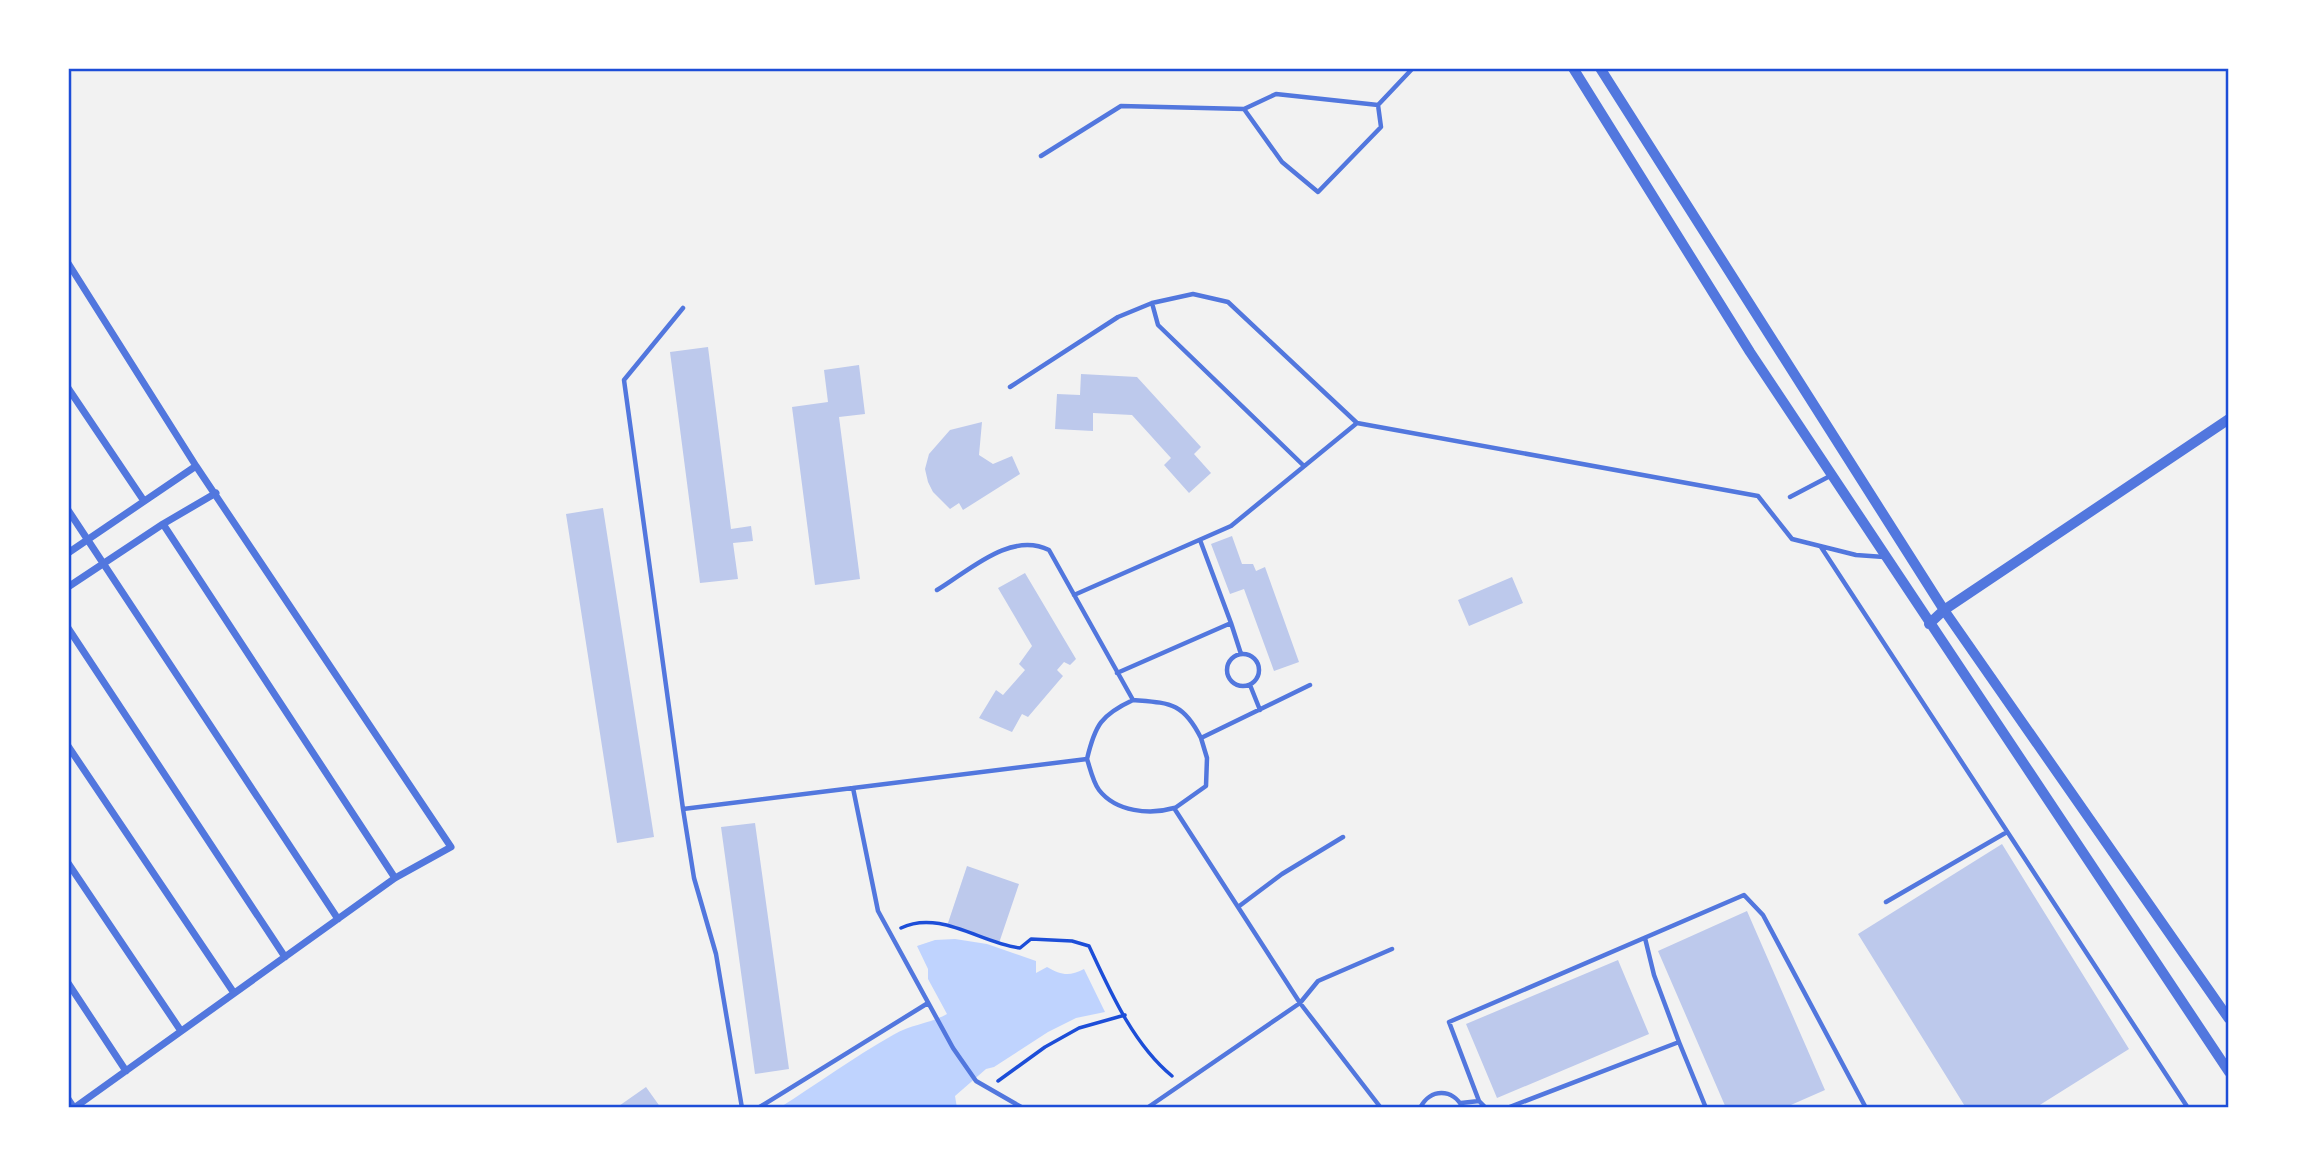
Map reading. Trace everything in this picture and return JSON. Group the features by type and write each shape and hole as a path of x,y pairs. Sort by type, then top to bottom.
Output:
{"street":[{"path":"1573,68 1830,476 2229,1072"},
{"path":"1600,68 1944,610 2229,1019"},
{"path":"68,262 196,466 451,847 395,878 74,1108 68,1099"},
{"path":"68,388 144,501"},
{"path":"1929,624 1944,610 2229,419"},
{"path":"68,553 196,466"},
{"path":"68,587 163,524 216,494"},
{"path":"68,509 338,919"},
{"path":"163,524 395,878"},
{"path":"68,628 285,957"},
{"path":"68,746 234,993"},
{"path":"68,863 181,1031"},
{"path":"68,983 126,1071"}],"lane":[{"path":"1378,105 1413,68"},
{"path":"1041,156 1121,106 1244,109 1276,94 1378,105"},
{"path":"1244,109 1282,162 1318,192 1381,127 1378,105"},
{"path":"1010,387 1118,317 1152,303 1193,294 1227,302 1357,423 1758,496 1792,539 1821,547 1884,557"},
{"path":"1152,303 1158,326 1304,466"},
{"path":"683,307 624,380 694,878 716,954 742,1108"},
{"path":"1074,595 1231,526 1357,423"},
{"path":"1790,497 1830,476"},
{"path":"1200,540 1241,654"},
{"path":"937,590 1012,545 1038,545 1049,550 1133,701"},
{"path":"1821,547 2188,1108"},
{"path":"1117,673 1231,623"},
{"path":"1241,654 1251,656 1258,665 1258,676 1250,685 1237,685 1227,674 1231,659 1241,654"},
{"path":"1250,685 1260,710"},
{"path":"1200,738 1310,685"},
{"path":"1133,701 1171,703 1190,718 1200,738 1207,758 1206,786 1174,808 1157,813 1129,810 1099,790 1087,759 1093,732 1108,711 1133,701"},
{"path":"683,809 1087,759"},
{"path":"853,788 878,911 953,1048 976,1081 1023,1108"},
{"path":"1174,808 1300,1003 1381,1108"},
{"path":"1886,902 2007,832"},
{"path":"1238,907 1282,874 1343,837"},
{"path":"1486,1108 1479,1101 1449,1022 1744,895 1763,915 1866,1108"},
{"path":"1645,938 1654,975 1706,1108"},
{"path":"1147,1108 1300,1003 1318,981 1392,949"},
{"path":"758,1108 928,1003"},
{"path":"1507,1108 1679,1042"},
{"path":"1420,1108 1428,1097 1442,1092 1462,1105 1479,1101"}],"path":[{"path":"890,933 910,923 935,923 1009,947 1020,948 1031,939 1072,940 1089,946 1125,1015 1155,1063 1181,1084"},
{"path":"989,1088 1045,1048 1079,1028 1125,1015"}],"water":[{"path":"955,939 987,944 1036,961 1036,973 1047,967 1065,974 1084,969 1105,1012 1076,1018 1048,1032 994,1067 986,1069 955,1096 957,1108 779,1108 893,1035 947,1014 928,979 928,969 917,946 935,940"}],"building":[{"path":"708,347 731,529 751,526 753,541 733,543 738,579 700,583 670,352"},
{"path":"859,365 865,414 839,417 860,579 815,585 792,407 828,402 824,370"},
{"path":"1081,374 1137,377 1201,447 1194,454 1211,473 1189,493 1164,465 1171,458 1132,415 1093,413 1093,431 1055,429 1057,394 1080,395"},
{"path":"982,422 979,455 993,464 1012,456 1020,474 963,510 959,503 950,509 933,492 928,482 925,469 929,454 950,430"},
{"path":"603,508 654,837 617,843 566,514"},
{"path":"1232,536 1242,564 1253,564 1256,571 1265,567 1299,662 1274,671 1244,589 1230,594 1211,544"},
{"path":"1025,573 1076,659 1070,665 1064,662 1057,670 1063,676 1028,717 1022,714 1012,732 979,718 996,690 1003,695 1025,670 1019,664 1032,646 998,588"},
{"path":"1512,577 1523,603 1469,626 1458,600"},
{"path":"755,823 789,1069 755,1074 721,827"},
{"path":"2002,844 2129,1049 2035,1108 1966,1108 1858,934"},
{"path":"967,866 1019,884 999,943 947,926"},
{"path":"1747,911 1825,1090 1784,1108 1726,1108 1658,951"},
{"path":"1618,960 1649,1034 1497,1098 1466,1024"},
{"path":"646,1087 661,1108 616,1108"}]}
